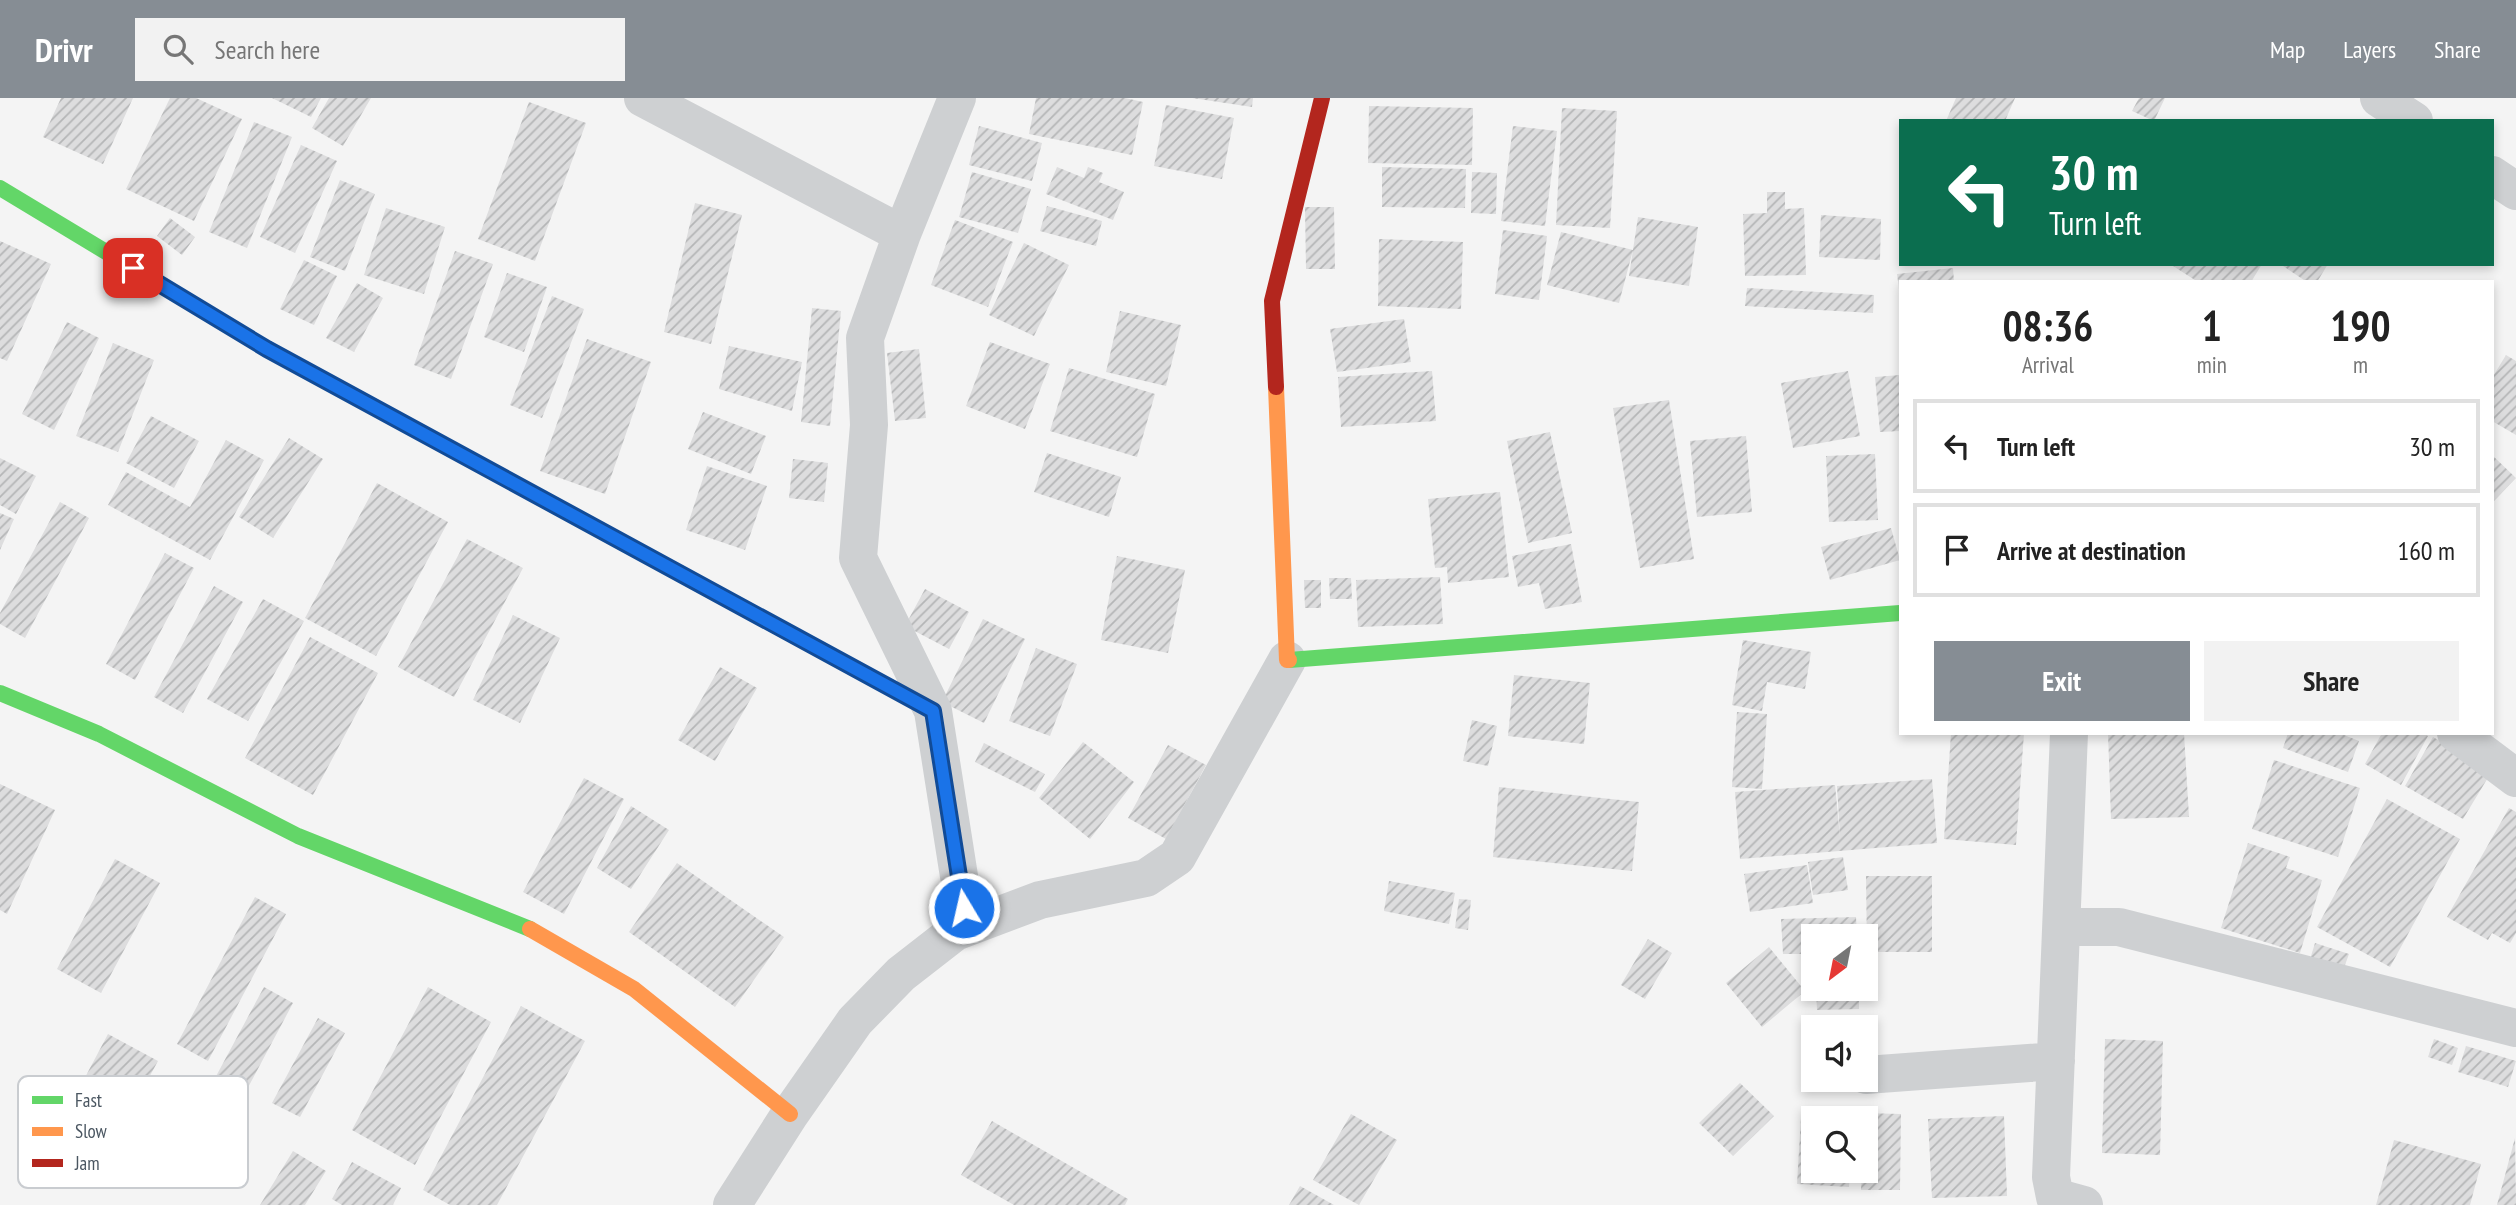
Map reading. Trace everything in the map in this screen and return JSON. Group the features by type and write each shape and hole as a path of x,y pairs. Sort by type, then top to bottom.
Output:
{"street":[{"path":"643,98 902,234"},
{"path":"955,932 964,908 933,711 858,558 869,425 865,338 902,234 957,98"},
{"path":"732,1205 855,1020 901,974 955,932 1040,900 1146,878 1177,857 1287,660 1272,301 1322,98"},
{"path":"2379,98 2411,119"},
{"path":"2494,176 2516,191"},
{"path":"0,188 267,349 933,711"},
{"path":"1287,660 1899,613"},
{"path":"0,693 99,734 298,836 539,932 634,989 790,1114"},
{"path":"2068,735 2050,1177 2055,1197 2084,1205"},
{"path":"2459,735 2516,778"},
{"path":"2062,927 2119,927 2516,1028"},
{"path":"1878,1074 2056,1061"}],"building":[{"path":"61,98 133,98 103,164 43,137"},
{"path":"170,98 196,98 242,119 194,221 126,189"},
{"path":"272,98 321,98 311,117"},
{"path":"329,98 371,98 343,146 312,128"},
{"path":"1036,98 1125,98 1143,102 1132,155 1029,134"},
{"path":"1192,98 1253,98 1252,107"},
{"path":"1956,98 2015,98 2006,119 1947,119"},
{"path":"2139,98 2165,98 2155,119 2132,111"},
{"path":"529,102 586,123 535,261 478,239"},
{"path":"1166,105 1234,118 1222,179 1154,166"},
{"path":"1369,106 1473,108 1472,165 1368,163"},
{"path":"1562,108 1617,111 1610,228 1556,225"},
{"path":"254,122 292,137 247,248 209,232"},
{"path":"979,126 1042,143 1032,181 969,165"},
{"path":"1513,126 1557,131 1545,226 1501,221"},
{"path":"301,145 337,161 295,253 260,237"},
{"path":"1057,167 1084,178 1088,167 1103,173 1099,182 1124,192 1113,220 1046,194"},
{"path":"1382,167 1466,169 1465,208 1382,207"},
{"path":"972,172 1031,189 1018,233 959,217"},
{"path":"1472,172 1497,173 1496,214 1471,213"},
{"path":"340,180 375,194 345,271 310,257"},
{"path":"1767,192 1785,192 1785,209 1804,208 1806,275 1745,276 1743,214 1767,213"},
{"path":"695,203 742,215 711,344 664,332"},
{"path":"1047,206 1102,221 1096,246 1040,231"},
{"path":"1305,207 1334,207 1335,269 1306,269"},
{"path":"386,208 445,227 424,294 364,275"},
{"path":"1821,215 1881,219 1880,260 1819,257"},
{"path":"1638,217 1698,227 1689,286 1629,276"},
{"path":"170,218 195,237 182,255 157,236"},
{"path":"955,220 1013,242 988,307 931,285"},
{"path":"1503,230 1547,236 1539,300 1495,294"},
{"path":"1561,232 1633,250 1619,303 1547,285"},
{"path":"1379,239 1463,242 1461,309 1378,306"},
{"path":"0,241 51,264 7,361 0,358"},
{"path":"1024,243 1069,265 1034,336 989,315"},
{"path":"455,251 493,264 451,379 414,365"},
{"path":"304,260 337,276 314,325 280,309"},
{"path":"2173,266 2261,266 2252,280 2195,280"},
{"path":"2283,266 2327,266 2318,280 2304,280"},
{"path":"1953,268 1954,280 1899,280 1899,289 1897,274"},
{"path":"507,273 547,287 524,352 484,337"},
{"path":"357,283 383,298 354,352 326,338"},
{"path":"1747,288 1874,295 1873,313 1745,306"},
{"path":"552,296 584,309 542,418 510,405"},
{"path":"812,308 841,311 830,426 801,422"},
{"path":"1120,311 1181,325 1166,386 1106,372"},
{"path":"1404,319 1411,362 1337,372 1330,329"},
{"path":"67,322 99,338 54,430 22,414"},
{"path":"587,339 651,362 605,494 540,471"},
{"path":"990,342 1050,364 1025,429 966,406"},
{"path":"113,343 154,360 118,452 76,436"},
{"path":"729,346 802,362 792,411 719,389"},
{"path":"919,349 926,418 895,421 887,353"},
{"path":"2506,355 2516,361 2516,435 2494,422 2494,375"},
{"path":"1069,368 1155,394 1137,457 1050,431"},
{"path":"1432,371 1436,421 1341,427 1338,377"},
{"path":"1848,371 1860,436 1793,448 1781,383"},
{"path":"1899,375 1899,431 1880,432 1875,377"},
{"path":"1669,400 1694,559 1640,568 1613,408"},
{"path":"703,412 766,436 751,474 688,449"},
{"path":"151,416 199,441 174,488 126,463"},
{"path":"1550,432 1572,533 1528,543 1507,441"},
{"path":"1746,436 1752,512 1697,517 1690,441"},
{"path":"289,438 323,459 273,538 239,517"},
{"path":"226,440 264,460 210,560 108,505 126,472 190,507"},
{"path":"1047,453 1121,477 1109,517 1034,492"},
{"path":"1875,454 1878,520 1829,522 1826,456"},
{"path":"2494,457 2516,478 2494,501"},
{"path":"0,458 36,476 16,514 0,505"},
{"path":"793,459 828,463 824,502 789,498"},
{"path":"707,466 767,486 745,550 686,530"},
{"path":"377,483 448,522 376,656 305,618"},
{"path":"1500,492 1509,577 1448,583 1447,567 1435,568 1428,499"},
{"path":"60,502 89,518 25,638 0,624 0,613"},
{"path":"0,513 14,519 0,550"},
{"path":"1891,528 1899,560 1830,580 1821,547"},
{"path":"467,539 523,568 454,697 398,667"},
{"path":"1571,544 1582,602 1545,609 1539,583 1518,587 1512,556"},
{"path":"165,553 194,568 135,680 106,664"},
{"path":"1117,556 1185,570 1168,653 1101,640"},
{"path":"1440,577 1443,624 1358,627 1356,580"},
{"path":"1329,578 1351,578 1352,599 1330,599"},
{"path":"1304,580 1321,580 1321,608 1305,608"},
{"path":"214,586 243,602 183,713 154,697"},
{"path":"925,589 969,612 949,649 905,626"},
{"path":"263,599 304,621 248,721 207,699"},
{"path":"513,615 560,638 520,723 473,700"},
{"path":"983,619 1025,639 984,723 942,702"},
{"path":"310,637 378,673 313,795 245,758"},
{"path":"1743,640 1811,652 1805,689 1767,682 1762,711 1732,705"},
{"path":"1036,648 1077,664 1050,736 1009,721"},
{"path":"720,667 757,688 715,761 678,740"},
{"path":"1514,675 1590,683 1584,744 1508,736"},
{"path":"1737,712 1767,714 1762,789 1732,787"},
{"path":"1472,720 1497,726 1488,766 1463,761"},
{"path":"1951,735 2024,735 2016,845 1944,839"},
{"path":"2108,735 2184,735 2189,817 2111,819"},
{"path":"2287,735 2344,735 2359,741 2348,772 2283,748"},
{"path":"2381,735 2428,736 2401,785 2365,764"},
{"path":"2433,737 2492,771 2463,819 2405,786"},
{"path":"1083,742 1134,782 1090,839 1039,798"},
{"path":"984,743 1045,774 1035,792 975,762"},
{"path":"1168,745 1206,765 1166,839 1128,818"},
{"path":"2274,760 2360,788 2338,857 2252,829"},
{"path":"584,778 624,799 564,914 523,892"},
{"path":"1932,779 1937,843 1740,859 1735,792 1835,785 1840,837 1837,786"},
{"path":"0,784 55,810 7,914 0,910"},
{"path":"1499,787 1639,802 1632,871 1493,857"},
{"path":"2387,799 2460,839 2390,967 2317,927"},
{"path":"631,806 669,830 631,889 597,868"},
{"path":"2509,808 2516,812 2516,933 2510,943 2492,933 2488,940 2447,917"},
{"path":"2248,843 2290,857 2286,868 2322,880 2300,953 2221,928"},
{"path":"1843,857 1848,890 1813,895 1808,862"},
{"path":"115,859 160,883 101,993 57,969"},
{"path":"677,863 784,937 735,1007 629,932"},
{"path":"1807,865 1813,903 1750,912 1744,874"},
{"path":"1866,876 1932,876 1932,952 1878,952 1878,924 1867,924"},
{"path":"1389,881 1455,893 1449,924 1384,911"},
{"path":"255,897 286,914 208,1061 177,1044"},
{"path":"1459,899 1471,900 1468,930 1455,928"},
{"path":"1856,917 1856,924 1801,924 1801,954 1783,954 1781,919"},
{"path":"1648,939 1672,953 1645,999 1621,985"},
{"path":"2315,943 2349,954 2341,976 2308,966"},
{"path":"1769,947 1801,986 1801,994 1762,1027 1726,983"},
{"path":"264,987 293,1003 248,1087 248,1076 216,1076"},
{"path":"428,987 491,1022 415,1165 352,1130"},
{"path":"1817,1001 1859,1001 1859,1009 1817,1010"},
{"path":"521,1006 585,1041 497,1205 450,1205 423,1190"},
{"path":"318,1018 345,1033 300,1117 272,1103"},
{"path":"108,1034 158,1061 150,1076 86,1076"},
{"path":"2105,1039 2163,1041 2160,1155 2102,1153"},
{"path":"2434,1039 2458,1048 2452,1065 2428,1057"},
{"path":"2466,1046 2516,1061 2508,1087 2458,1072"},
{"path":"1740,1083 1774,1116 1733,1156 1699,1123"},
{"path":"1878,1113 1901,1114 1900,1190 1861,1190 1861,1183 1878,1183"},
{"path":"1351,1114 1397,1140 1359,1205 1313,1180"},
{"path":"2004,1116 2007,1196 1932,1198 1928,1119"},
{"path":"1801,1117 1801,1183 1849,1183 1849,1187 1797,1184"},
{"path":"992,1121 1128,1199 1125,1205 1014,1205 961,1175"},
{"path":"2515,1138 2516,1205 2497,1205"},
{"path":"2394,1140 2481,1164 2470,1205 2376,1205"},
{"path":"293,1151 326,1171 305,1205 260,1205"},
{"path":"352,1162 401,1188 393,1205 342,1205 332,1199"},
{"path":"1300,1186 1334,1205 1289,1205"}],"traffic: fast":[{"path":"0,188 267,349 719,595"},
{"path":"1289,660 1899,613"},
{"path":"0,693 99,734 298,836 530,929"}],"traffic: slow":[{"path":"1276,387 1289,660"},
{"path":"530,929 634,989 790,1114"}],"traffic: jam":[{"path":"1276,387 1272,301 1322,98"},
{"path":"719,595 933,711"}],"route":[{"path":"133,268 267,349 933,711 964,908"}]}
